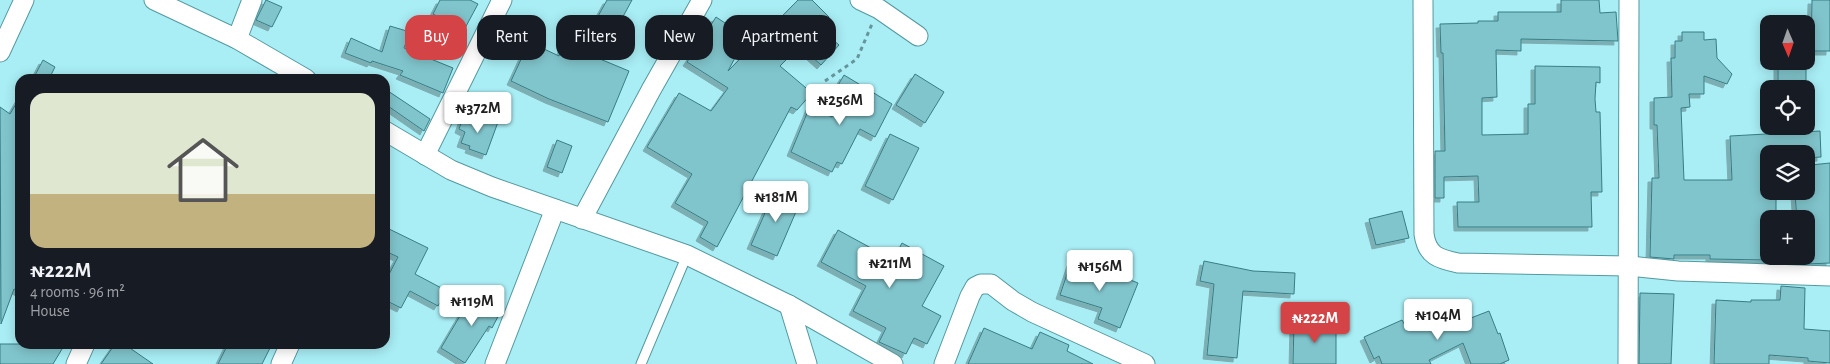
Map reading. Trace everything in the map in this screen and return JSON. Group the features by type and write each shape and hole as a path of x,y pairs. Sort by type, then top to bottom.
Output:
{"street":[{"path":"0,52 24,0"},
{"path":"154,0 237,39 297,74"},
{"path":"237,39 252,0"},
{"path":"425,155 502,0"},
{"path":"582,219 702,0"},
{"path":"860,0 879,9 918,36"},
{"path":"1423,0 1424,234 1425,243 1432,255 1443,260 1458,263 1629,266 1678,271 1830,276"},
{"path":"1628,364 1629,0"},
{"path":"390,135 451,170 582,219 687,255 789,305 893,364"},
{"path":"495,364 555,209"},
{"path":"944,364 970,296 976,287 985,283 991,284 1013,301 1032,312 1145,364"},
{"path":"789,305 805,363"},
{"path":"76,364 83,349"},
{"path":"281,364 288,349"}],"lane":[{"path":"640,364 687,255"}],"path":[{"path":"825,81 856,58 879,9"}],"building":[{"path":"266,0 282,7 272,27 256,20"},
{"path":"440,0 470,0 478,4 467,24 467,15 433,14"},
{"path":"607,0 632,0 624,15 599,15"},
{"path":"798,0 812,0 827,15 783,15"},
{"path":"1561,0 1599,0 1600,13 1616,12 1618,41 1521,39 1521,51 1496,50 1497,97 1482,98 1482,135 1528,134 1528,104 1535,104 1535,66 1600,67 1600,83 1596,82 1595,99 1596,112 1600,112 1602,192 1591,192 1592,227 1458,227 1457,202 1479,202 1478,176 1444,177 1444,198 1435,198 1435,151 1445,151 1443,53 1441,53 1440,24 1498,21 1498,12 1561,12"},
{"path":"1812,0 1830,0 1830,51 1815,51 1815,15 1812,15"},
{"path":"716,17 723,22 723,60 734,60 728,71 739,60 786,60 780,66 812,93 797,110 791,107 717,247 700,237 708,222 675,203 692,174 647,147 679,93 711,111 728,88 687,62 688,60 713,60 713,22"},
{"path":"390,26 405,30 405,60 433,60 453,68 443,93 400,75 403,71 372,61 371,63 345,53 351,38 382,52"},
{"path":"1682,32 1704,32 1704,40 1716,39 1717,58 1732,74 1727,84 1704,76 1704,94 1689,94 1690,107 1681,108 1684,180 1732,180 1730,136 1815,135 1815,131 1820,131 1821,157 1815,157 1815,145 1760,145 1760,200 1776,200 1776,210 1760,210 1760,260 1710,259 1710,255 1674,255 1674,259 1650,257 1652,178 1659,178 1657,125 1654,125 1654,98 1672,97 1671,58 1675,58 1675,41 1682,41"},
{"path":"546,50 556,55 556,60 602,60 629,71 608,122 549,99 511,81 521,60 546,60"},
{"path":"43,60 55,67 52,74 36,74"},
{"path":"815,60 826,60 821,65"},
{"path":"1778,70 1806,70 1806,80 1778,80"},
{"path":"915,74 944,92 925,123 896,105"},
{"path":"844,75 892,104 875,137 860,129 842,164 837,162 832,172 791,152 810,106 832,117 845,92 837,87"},
{"path":"390,92 430,119 424,131 390,107"},
{"path":"15,106 15,290 1,324 0,107 10,114"},
{"path":"481,116 498,122 486,155 469,149 470,146 461,143 465,132 459,129 463,117 479,123"},
{"path":"890,134 919,148 893,200 865,186"},
{"path":"557,140 572,146 562,173 547,167"},
{"path":"1830,163 1830,263 1815,264 1815,210 1796,210 1795,200 1815,200 1815,165"},
{"path":"775,190 801,200 777,256 751,245"},
{"path":"1402,211 1409,238 1376,245 1369,219"},
{"path":"390,229 428,248 415,274 447,291 438,306 410,291 401,308 390,302 390,272 398,257 390,253"},
{"path":"838,230 893,260 902,243 944,266 922,306 941,316 927,344 914,338 906,354 879,342 886,328 853,311 866,286 821,262"},
{"path":"1204,261 1253,271 1295,273 1294,294 1243,291 1237,358 1207,355 1214,284 1200,281"},
{"path":"1071,262 1115,276 1115,274 1138,283 1120,328 1098,319 1102,308 1060,295"},
{"path":"1781,286 1805,288 1804,329 1830,331 1830,363 1808,361 1808,358 1769,355 1769,364 1714,364 1716,300 1751,302 1751,300 1780,300"},
{"path":"474,292 503,307 492,328 489,326 465,363 441,348"},
{"path":"1640,293 1674,294 1671,364 1639,364"},
{"path":"1436,310 1445,328 1489,311 1498,334 1500,333 1509,360 1500,364 1471,364 1463,343 1429,360 1431,364 1382,364 1379,356 1374,359 1364,337 1402,320 1405,325"},
{"path":"1294,323 1336,323 1336,364 1293,364"},
{"path":"984,328 1032,349 1040,332 1069,345 1067,351 1093,364 968,364"},
{"path":"0,344 15,344 15,349 62,349 53,364 0,364"},
{"path":"112,349 131,349 153,364 101,364"},
{"path":"226,349 270,349 262,364 218,364"}]}
